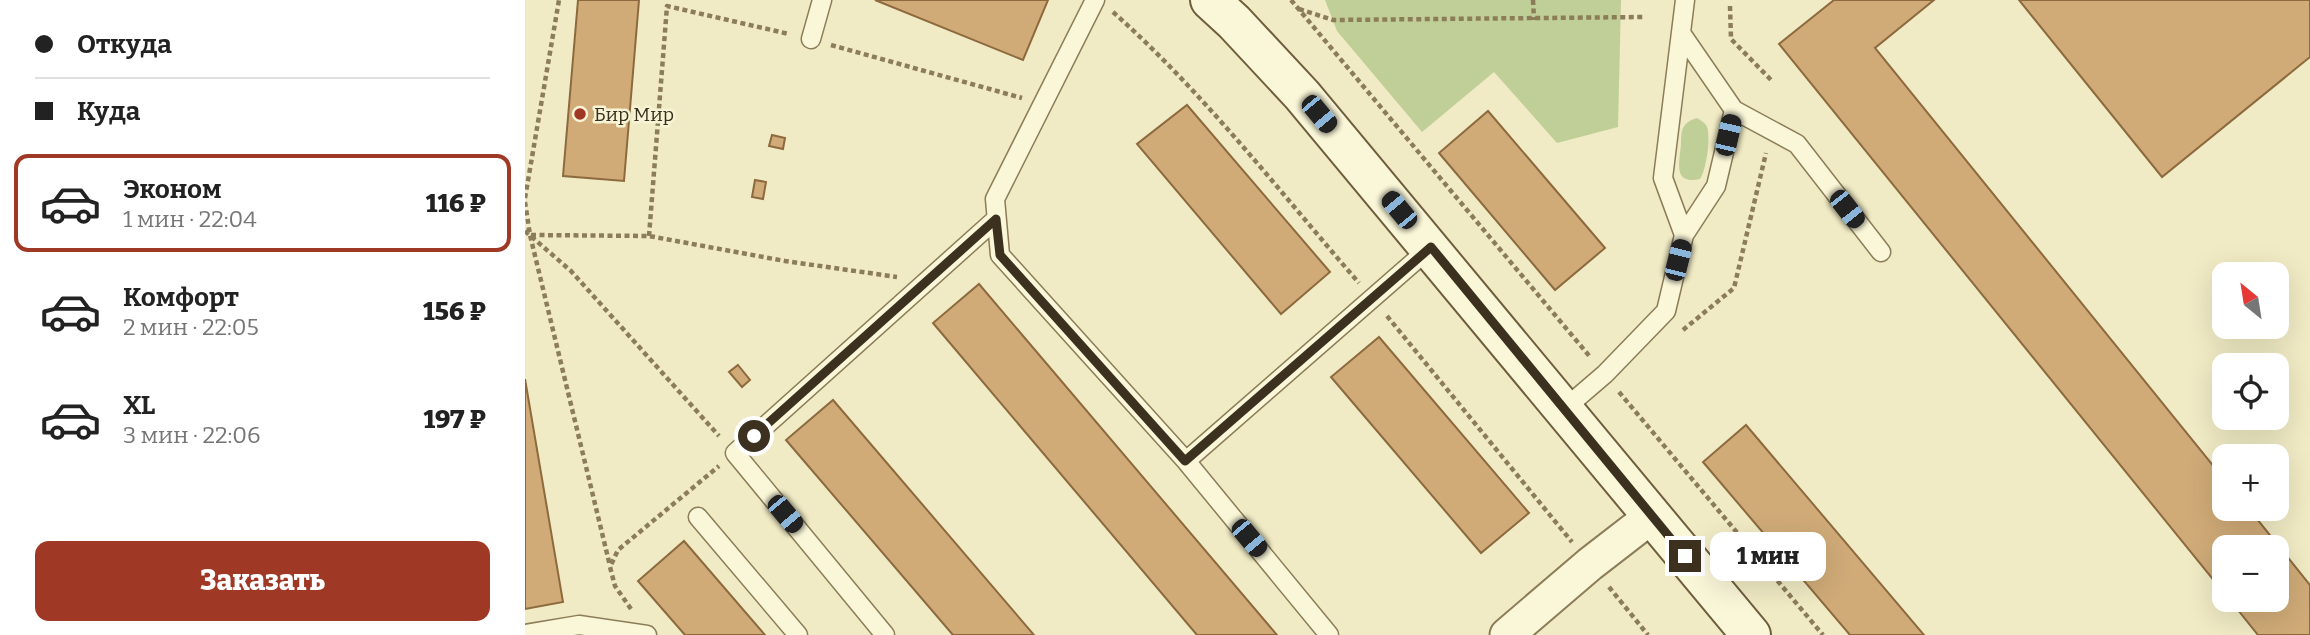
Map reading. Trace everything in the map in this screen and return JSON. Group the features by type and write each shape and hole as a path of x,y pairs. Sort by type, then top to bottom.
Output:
{"main road":[{"path":"1210,0 1302,94 1751,635"}],"street":[{"path":"1507,635 1590,564 1652,516"}],"lane":[{"path":"811,39 821,0"},
{"path":"1095,0 995,199 1000,255 1185,461 1329,635"},
{"path":"1684,235 1663,178 1685,0"},
{"path":"1681,33 1734,110 1797,144 1881,252"},
{"path":"1563,410 1605,374 1666,311 1684,235 1716,186 1734,110"},
{"path":"885,635 734,453 996,219"},
{"path":"1185,461 1431,247"},
{"path":"698,517 799,635"},
{"path":"525,635 579,625 647,635"}],"path":[{"path":"559,0 525,200 530,235 615,586 636,615"},
{"path":"1291,0 1823,635"},
{"path":"1534,0 1534,20"},
{"path":"649,236 667,6 811,39 1042,104"},
{"path":"1730,6 1731,39 1773,82"},
{"path":"1298,9 1333,20 1643,17"},
{"path":"1674,337 1734,288 1772,131"},
{"path":"525,231 571,271 734,453 618,550 610,567"},
{"path":"530,235 649,236 785,261 927,281"}],"green space":[{"path":"1325,0 1621,0 1618,127 1557,143 1494,72 1422,132 1337,31"},
{"path":"1697,118 1706,125 1708,144 1702,175 1700,179 1691,180 1685,179 1680,171 1681,136 1686,124"}],"building":[{"path":"578,0 639,0 624,181 563,176"},
{"path":"875,0 1048,0 1023,60"},
{"path":"1834,0 1934,0 1875,48 2212,464 2212,521 2259,521 2270,535 2212,535 2212,578 1779,44"},
{"path":"2019,0 2310,0 2310,57 2162,177"},
{"path":"1187,105 1330,272 1281,314 1137,144"},
{"path":"1488,111 1605,248 1555,290 1439,153"},
{"path":"772,135 785,138 783,149 769,146"},
{"path":"755,180 766,182 763,199 752,197"},
{"path":"979,284 1277,635 1197,635 933,323"},
{"path":"1379,337 1529,513 1481,553 1331,377"},
{"path":"738,365 750,380 742,387 729,372"},
{"path":"525,379 563,602 525,609"},
{"path":"833,400 1034,635 953,635 786,440"},
{"path":"1746,425 1924,635 1850,635 1703,462"},
{"path":"684,541 765,635 685,635 638,581"},
{"path":"2289,559 2310,585 2310,635 2258,635 2240,612 2289,612"}],"place":[{"name":"Бир Мир","path":"580,114"}],"route":[{"path":"754,436 996,219 1000,255 1185,461 1431,247 1685,556"}]}
